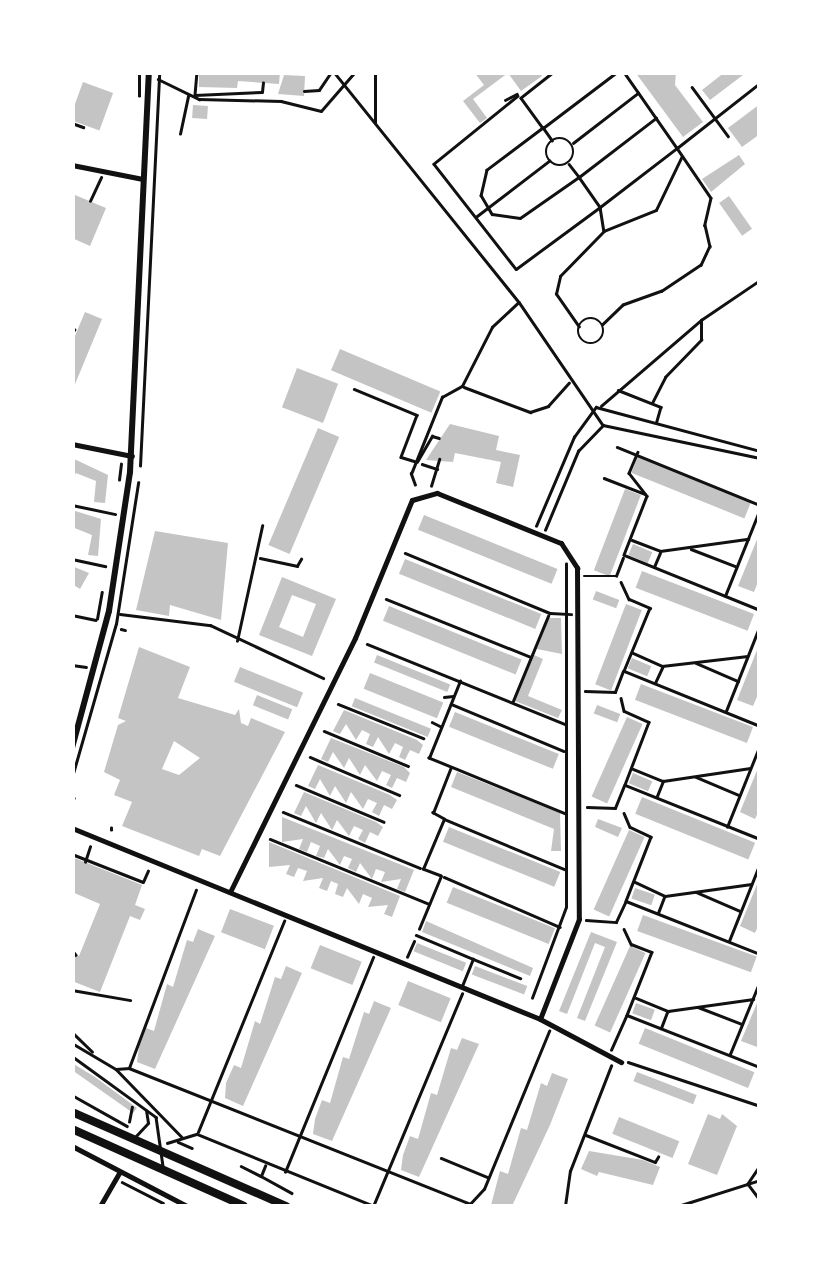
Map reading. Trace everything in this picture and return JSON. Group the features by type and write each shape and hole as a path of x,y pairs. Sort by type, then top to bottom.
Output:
{"main road":[{"path":"72,1112 158,1144 286,1206"},
{"path":"72,1129 244,1206"}],"street":[{"path":"72,748 108,610 132,456 149,72"},
{"path":"72,165 145,180"},
{"path":"72,444 132,456"},
{"path":"230,892 354,638 410,504 429,492 561,543 575,558 577,576 579,919 540,1019"},
{"path":"72,828 540,1019 620,1062"},
{"path":"72,1146 187,1206"},
{"path":"100,1206 120,1172"}],"lane":[{"path":"416,935 520,978"},
{"path":"463,988 473,959"},
{"path":"72,1056 158,1121 158,1144 167,1172"},
{"path":"137,1135 146,1109"}],"path":[{"path":"195,95 197,72"},
{"path":"304,91 319,90 332,72 343,82 519,302 603,424 760,458"},
{"path":"158,79 188,94 281,100 321,111 354,72"},
{"path":"375,72 375,124"},
{"path":"554,72 434,164 516,269 760,83"},
{"path":"616,72 487,170 481,187 486,208 500,219 520,218 658,116"},
{"path":"603,324 624,305 682,280 710,246 705,225 711,198 624,72"},
{"path":"195,95 262,92 263,83"},
{"path":"692,87 728,136"},
{"path":"476,217 549,161 552,141 543,128 516,92 505,100"},
{"path":"604,231 600,207 569,164 572,144 640,92"},
{"path":"180,134 188,94"},
{"path":"72,123 83,127"},
{"path":"552,141 572,144"},
{"path":"603,324 604,337 593,344 581,340 578,327 556,294 560,276 604,231 656,210 681,156"},
{"path":"549,161 569,164"},
{"path":"90,201 104,171"},
{"path":"533,532 592,410 701,320 760,280"},
{"path":"415,485 418,463 442,397 462,386 492,327 519,302"},
{"path":"578,327 588,318 603,324"},
{"path":"652,403 665,377 701,340 701,320"},
{"path":"462,386 530,412 548,406 571,381"},
{"path":"354,390 417,415 401,457 437,469"},
{"path":"617,390 661,407 657,421"},
{"path":"601,406 760,451"},
{"path":"542,536 578,452 603,424"},
{"path":"418,463 432,436 439,438"},
{"path":"617,446 759,505 725,596"},
{"path":"638,452 629,474 646,494"},
{"path":"119,485 122,454"},
{"path":"429,492 439,459"},
{"path":"604,478 646,494"},
{"path":"577,576 616,576 646,494"},
{"path":"114,524 117,499"},
{"path":"72,505 115,514"},
{"path":"237,642 262,526"},
{"path":"630,540 660,551 748,539"},
{"path":"691,549 736,567"},
{"path":"93,636 110,550"},
{"path":"654,568 660,551"},
{"path":"405,553 550,613 578,614"},
{"path":"624,555 760,610"},
{"path":"258,558 297,566 301,559"},
{"path":"72,559 108,566"},
{"path":"532,998 563,928 567,870 564,564"},
{"path":"578,692 615,692 650,608 629,599 621,582"},
{"path":"386,599 531,657"},
{"path":"108,610 210,625 237,642 324,678"},
{"path":"72,777 118,613"},
{"path":"512,702 550,613"},
{"path":"72,615 97,620"},
{"path":"726,712 760,625"},
{"path":"367,644 579,730"},
{"path":"81,684 90,652"},
{"path":"632,653 662,666 747,656"},
{"path":"694,662 738,681"},
{"path":"72,665 86,667"},
{"path":"655,683 662,666"},
{"path":"624,671 760,726"},
{"path":"460,681 429,758 580,819"},
{"path":"444,697 454,696"},
{"path":"580,807 615,808 650,722 624,711 621,698"},
{"path":"338,704 423,738"},
{"path":"451,704 579,757"},
{"path":"432,722 442,726"},
{"path":"324,730 408,766"},
{"path":"727,826 760,745"},
{"path":"310,757 399,794"},
{"path":"451,767 433,813 580,876"},
{"path":"632,768 664,781 750,768"},
{"path":"694,776 739,795"},
{"path":"656,798 664,781"},
{"path":"296,785 384,822"},
{"path":"625,785 760,839"},
{"path":"283,812 563,928"},
{"path":"579,919 616,922 626,901 651,837 630,828 624,813"},
{"path":"423,869 444,819"},
{"path":"270,838 429,904"},
{"path":"85,860 90,847"},
{"path":"72,854 144,882 148,871"},
{"path":"728,942 760,863"},
{"path":"404,963 441,876"},
{"path":"633,882 665,896 751,884"},
{"path":"129,1068 196,890"},
{"path":"695,892 740,911"},
{"path":"658,913 665,896"},
{"path":"626,901 760,954"},
{"path":"197,1134 286,916"},
{"path":"565,1206 611,1057 652,952 630,944 624,929"},
{"path":"72,950 76,956"},
{"path":"284,1173 375,951"},
{"path":"730,1054 760,982"},
{"path":"158,1144 197,1134 284,1173 374,1206 463,988"},
{"path":"72,990 130,1000"},
{"path":"634,997 668,1011 752,999"},
{"path":"697,1007 742,1024"},
{"path":"660,1028 668,1011"},
{"path":"627,1015 760,1068"},
{"path":"116,1069 129,1068 469,1205 488,1178 552,1025"},
{"path":"72,1032 96,1056"},
{"path":"72,1043 116,1069 182,1138"},
{"path":"620,1062 760,1106"},
{"path":"72,1095 137,1135"},
{"path":"585,1134 655,1162 658,1157"},
{"path":"176,1141 192,1148"},
{"path":"441,1158 488,1178"},
{"path":"261,1176 266,1164"},
{"path":"241,1166 290,1191 294,1177"},
{"path":"678,1206 759,1180 759,1167"},
{"path":"748,1184 759,1167"},
{"path":"748,1184 760,1200"}],"building":[{"path":"199,72 280,72 279,84 238,81 237,88 199,87"},
{"path":"474,72 539,72 542,76 521,91 508,73 473,99 487,118 480,123 463,101 484,85"},
{"path":"635,72 676,72 675,85 703,122 683,137"},
{"path":"725,72 747,72 710,100 702,90"},
{"path":"284,75 305,76 304,96 278,94"},
{"path":"83,82 113,93 99,131 72,121"},
{"path":"760,104 760,134 742,147 728,128"},
{"path":"193,105 208,106 207,119 192,118"},
{"path":"739,155 745,164 711,192 702,179"},
{"path":"75,195 106,208 90,246 72,238"},
{"path":"729,196 752,229 742,236 719,203"},
{"path":"85,312 102,319 73,389 72,343"},
{"path":"340,349 440,392 431,413 331,370"},
{"path":"297,368 338,384 323,423 282,407"},
{"path":"450,424 499,436 496,450 520,455 513,487 496,483 501,462 455,453 453,462 426,460"},
{"path":"318,428 339,437 290,554 268,545"},
{"path":"638,456 751,502 744,518 631,473"},
{"path":"72,458 108,475 105,503 94,502 96,481 76,473 72,479"},
{"path":"625,489 641,495 610,576 594,570"},
{"path":"72,510 101,519 98,556 88,555 92,535 72,527"},
{"path":"424,515 558,569 552,584 418,530"},
{"path":"155,531 228,543 221,620 170,605 169,616 136,610"},
{"path":"760,532 760,577 754,592 738,586"},
{"path":"633,544 652,552 648,563 628,555"},
{"path":"405,559 541,614 535,629 399,574"},
{"path":"72,566 89,573 80,589 72,584"},
{"path":"642,571 754,614 748,631 636,588"},
{"path":"282,577 336,599 312,656 259,635","holes":["292,595 316,604 303,637 279,627"]},
{"path":"596,591 619,600 616,608 593,599"},
{"path":"626,604 642,610 611,690 595,684"},
{"path":"389,606 522,660 516,674 383,621"},
{"path":"549,618 561,618 562,654 537,649"},
{"path":"759,645 760,690 753,706 737,700"},
{"path":"139,647 190,667 178,698 235,715 239,709 241,723 248,726 251,718 285,732 220,856 202,849 199,856 122,826 132,802 114,795 120,780 104,772 118,725 126,721 118,718","holes":["174,741 200,758 179,775 162,769"]},
{"path":"377,655 450,685 447,692 374,662"},
{"path":"534,655 543,659 528,696 562,710 558,718 515,701"},
{"path":"632,658 651,666 647,676 628,668"},
{"path":"240,667 303,692 297,707 234,682"},
{"path":"370,673 443,703 437,718 364,689"},
{"path":"641,684 753,727 747,743 635,700"},
{"path":"257,695 292,709 288,719 253,705"},
{"path":"355,698 431,729 428,737 352,706"},
{"path":"597,705 620,714 617,722 594,713"},
{"path":"344,710 417,740 423,745 419,754 410,750 405,760 399,757 403,747 395,743 389,754 378,737 373,747 366,744 370,734 362,730 356,740 346,724 340,734 333,731"},
{"path":"455,712 559,754 553,769 449,727"},
{"path":"627,717 643,724 607,803 592,796"},
{"path":"331,738 404,767 410,773 406,782 397,778 392,788 386,785 391,775 382,771 377,781 365,765 360,775 349,758 344,768 333,752 328,762 321,759"},
{"path":"760,763 760,808 755,819 740,812"},
{"path":"318,765 397,800 392,809 384,805 379,816 372,812 377,803 368,799 363,809 351,792 346,803 335,786 330,796 320,779 315,789 308,786"},
{"path":"457,772 560,813 561,851 551,851 554,829 451,787"},
{"path":"633,773 652,781 648,791 629,783"},
{"path":"304,792 383,827 378,836 370,832 365,843 358,839 363,830 354,826 349,836 337,820 332,830 321,813 316,823 306,806 301,816 294,813"},
{"path":"642,797 755,843 748,859 635,814"},
{"path":"282,817 414,870 405,892 397,889 401,879 381,882 385,872 376,869 372,879 360,863 356,872 348,868 352,859 344,856 340,865 328,849 324,858 316,856 320,846 311,842 307,852 299,849 303,839 282,842"},
{"path":"598,819 622,828 618,837 595,827"},
{"path":"449,827 560,872 554,887 443,842"},
{"path":"629,830 645,837 609,916 594,909"},
{"path":"269,842 400,896 392,917 384,914 388,905 368,907 372,898 363,894 359,904 347,888 343,897 335,894 338,884 331,881 327,891 319,888 323,878 303,881 307,871 298,868 294,877 286,874 290,865 269,867"},
{"path":"72,857 142,885 135,905 145,909 140,920 130,916 100,992 72,981 72,954 79,956 100,904 72,892"},
{"path":"760,877 760,922 755,933 740,926"},
{"path":"453,887 555,928 549,944 447,903"},
{"path":"635,888 655,895 651,905 631,898"},
{"path":"230,909 274,926 265,949 221,932"},
{"path":"643,915 757,956 751,972 637,931"},
{"path":"426,921 533,968 530,976 422,932"},
{"path":"198,929 215,936 155,1069 137,1062 139,1047 146,1028 154,1031 167,984 173,987 187,940 193,942"},
{"path":"591,932 617,942 585,1021 577,1018 605,947 595,943 567,1014 559,1011"},
{"path":"417,943 466,963 463,971 414,951"},
{"path":"320,945 362,962 352,985 311,968"},
{"path":"630,946 646,953 610,1032 595,1025"},
{"path":"286,966 302,973 243,1106 225,1098 226,1083 234,1065 241,1068 255,1021 260,1024 275,977 281,979"},
{"path":"475,966 527,986 524,994 472,974"},
{"path":"408,981 451,998 441,1022 398,1005"},
{"path":"760,996 760,1041 757,1047 741,1041"},
{"path":"374,1001 391,1008 332,1141 313,1134 322,1100 330,1103 343,1057 349,1059 364,1012 369,1014"},
{"path":"636,1003 655,1010 651,1020 632,1013"},
{"path":"645,1028 754,1072 748,1088 639,1044"},
{"path":"462,1038 479,1044 419,1177 401,1170 403,1155 410,1136 418,1139 431,1093 437,1095 451,1048 457,1050"},
{"path":"72,1063 137,1108 133,1113 72,1070"},
{"path":"637,1072 697,1095 693,1104 633,1081"},
{"path":"552,1073 568,1079 550,1125 512,1206 491,1205 500,1171 508,1174 521,1128 527,1130 541,1083 547,1086"},
{"path":"708,1114 720,1119 722,1114 737,1126 717,1175 688,1164"},
{"path":"619,1117 679,1141 673,1158 612,1134"},
{"path":"589,1151 643,1160 660,1167 653,1185 599,1172 597,1176 581,1169"}]}
